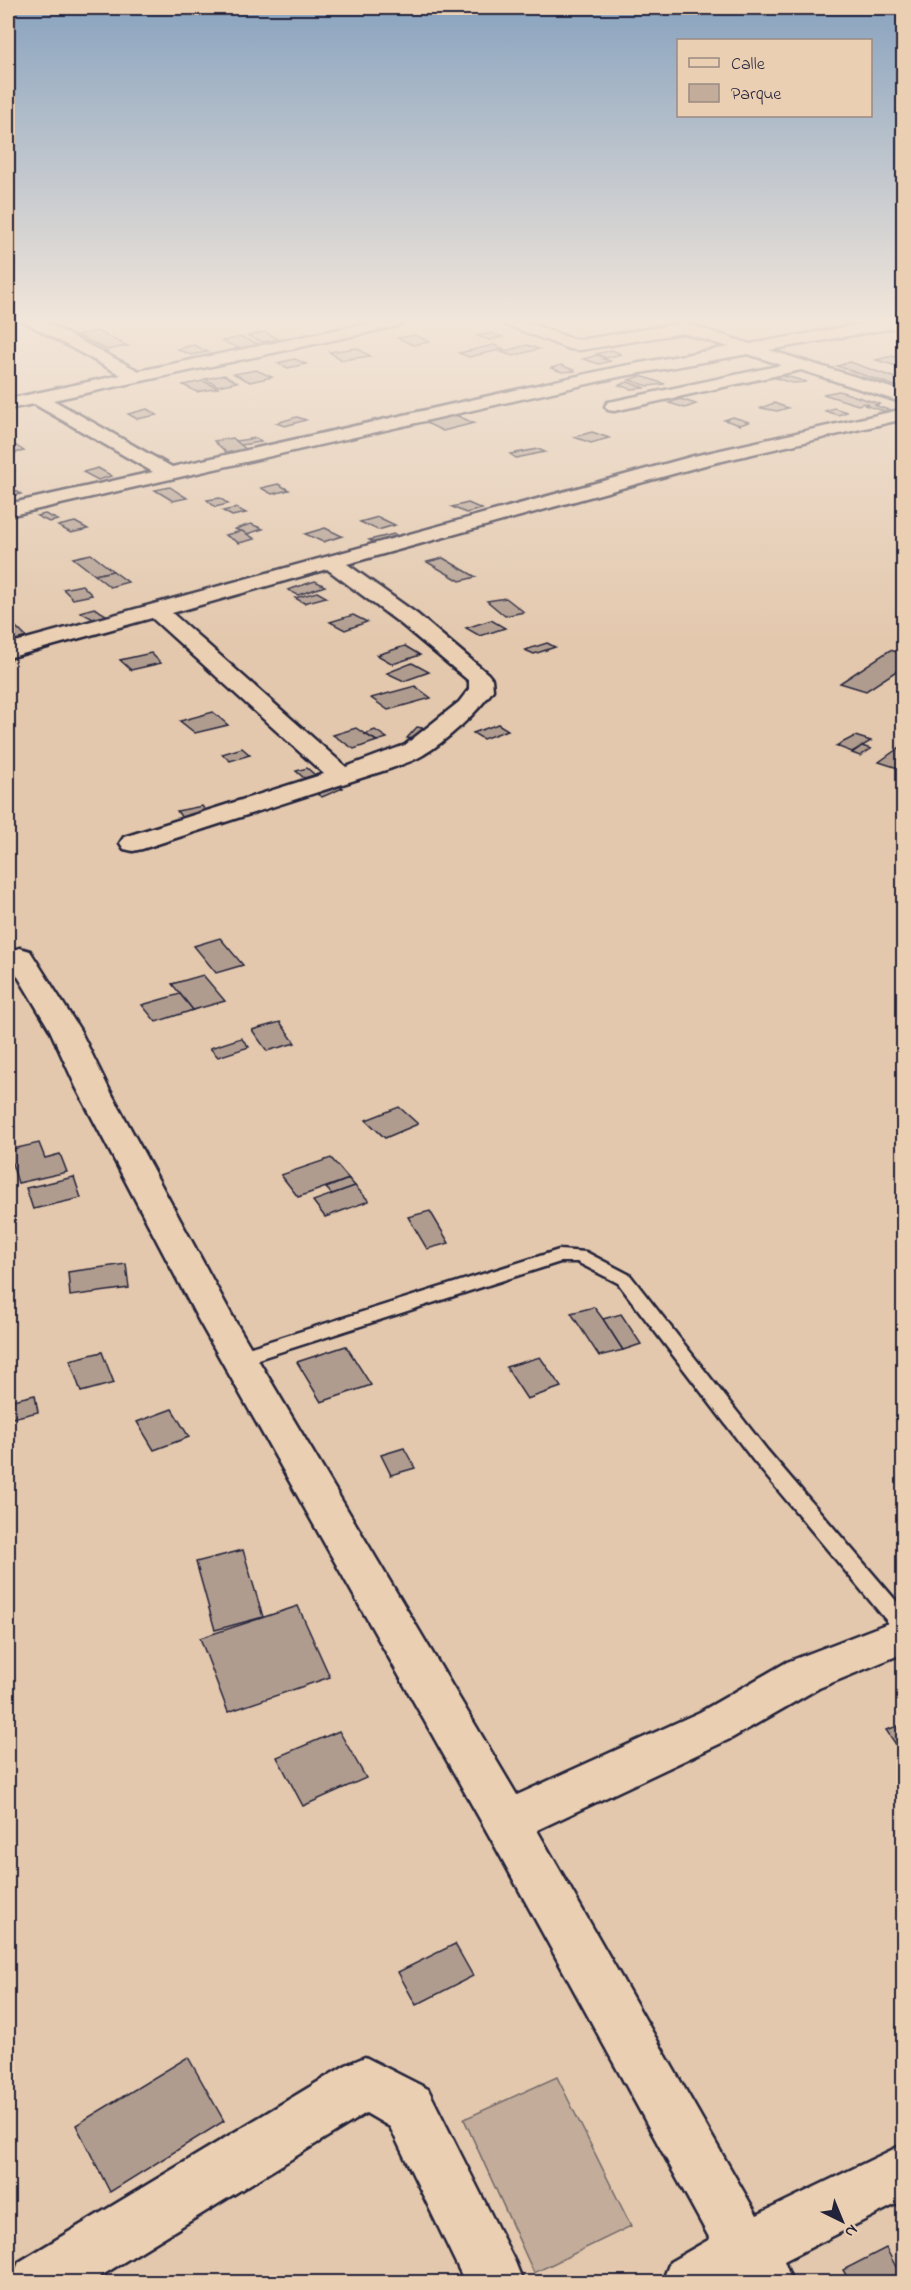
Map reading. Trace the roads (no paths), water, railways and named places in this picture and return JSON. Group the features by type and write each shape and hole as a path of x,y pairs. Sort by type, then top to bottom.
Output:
{"street":[{"path":"89,428 167,472"},
{"path":"8,510 366,428"},
{"path":"8,651 700,460 842,428"},
{"path":"133,843 382,763 414,750 467,707 481,690 480,679 410,619 332,563"},
{"path":"157,611 340,775"},
{"path":"20,957 65,1030 108,1118 217,1321 507,1822 755,2266"},
{"path":"507,1822 716,1725 803,1675 903,1634"},
{"path":"39,2283 365,2083 409,2108 495,2283"},
{"path":"690,2283 755,2266 903,2171"}],"lane":[{"path":"239,1358 559,1256 580,1256 624,1279 760,1455 903,1626"}]}
